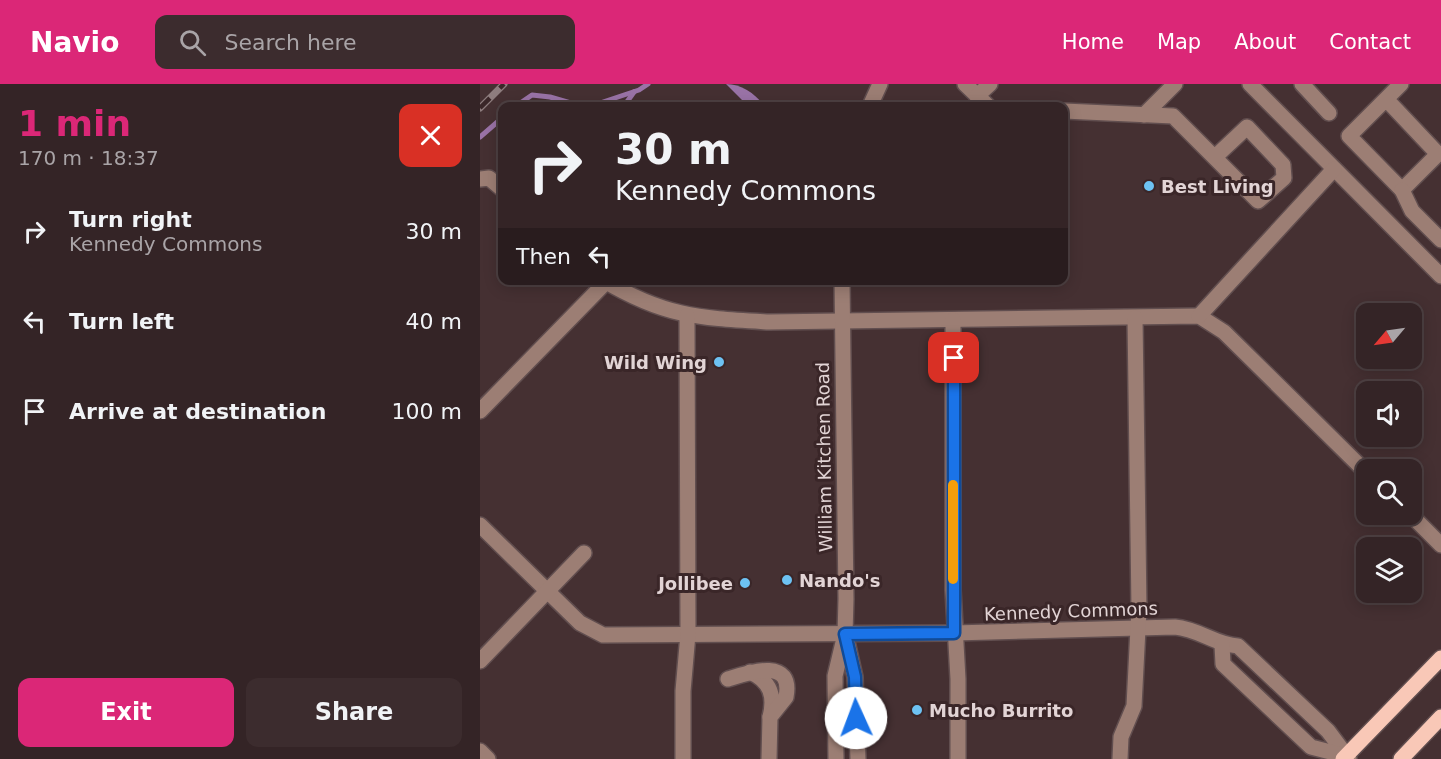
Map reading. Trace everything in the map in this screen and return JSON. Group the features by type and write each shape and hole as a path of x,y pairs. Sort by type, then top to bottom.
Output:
{"main road":[{"path":"1346,758 1441,658"},
{"path":"1401,759 1441,717"}],"street":[{"path":"872,102 880,84"},
{"path":"965,84 982,101 990,84"},
{"path":"1144,115 1175,84"},
{"path":"1250,84 1441,276"},
{"path":"1302,84 1329,113"},
{"path":"1401,84 1349,136 1402,190 1412,211 1441,240"},
{"path":"1386,99 1438,154 1402,190"},
{"path":"1068,111 1173,116 1215,158 1258,201 1284,178 1283,165 1247,127 1215,158"},
{"path":"1199,316 1334,169"},
{"path":"480,179 489,178 498,186"},
{"path":"480,411 600,285"},
{"path":"612,285 649,305 687,316 769,322 1199,316 1224,332 1356,462"},
{"name":"William Kitchen Road","path":"842,285 845,634 855,677 858,759"},
{"path":"683,759 683,691 688,634 687,316"},
{"path":"1120,759 1121,737 1134,706 1137,628 1135,318"},
{"path":"953,320 954,633 958,679 958,759"},
{"name":"Kennedy Commons","path":"480,525 580,623 597,633 610,636 1187,628 1204,634 1222,645 1238,646 1328,731 1346,758"},
{"path":"1421,525 1441,545"},
{"path":"480,661 584,553"},
{"name":"William Kitchen Road","path":"836,759 835,676 845,634"},
{"path":"1222,645 1223,664 1311,747 1346,758"},
{"path":"728,679 761,669 774,670 785,682 786,697 770,717 769,759"},
{"path":"480,751 488,759"}],"shaded area":[{"path":"726,84 747,90 761,102 744,102"}],"waterway":[{"path":"603,102 639,90 648,84"},
{"path":"627,102 634,92"},
{"path":"522,102 532,95 567,102"},
{"path":"480,137 498,121"}],"railway":[{"path":"480,108 504,84"}],"slow traffic":[{"path":"953,485 953,579"}],"place":[{"name":"Best Living","path":"1149,186"},
{"name":"Wild Wing","path":"719,362"},
{"name":"Nando's","path":"787,580"},
{"name":"Jollibee","path":"745,583"},
{"name":"Mucho Burrito","path":"917,710"}],"route":[{"path":"856,718 855,677 845,634 954,633 954,358"}]}
